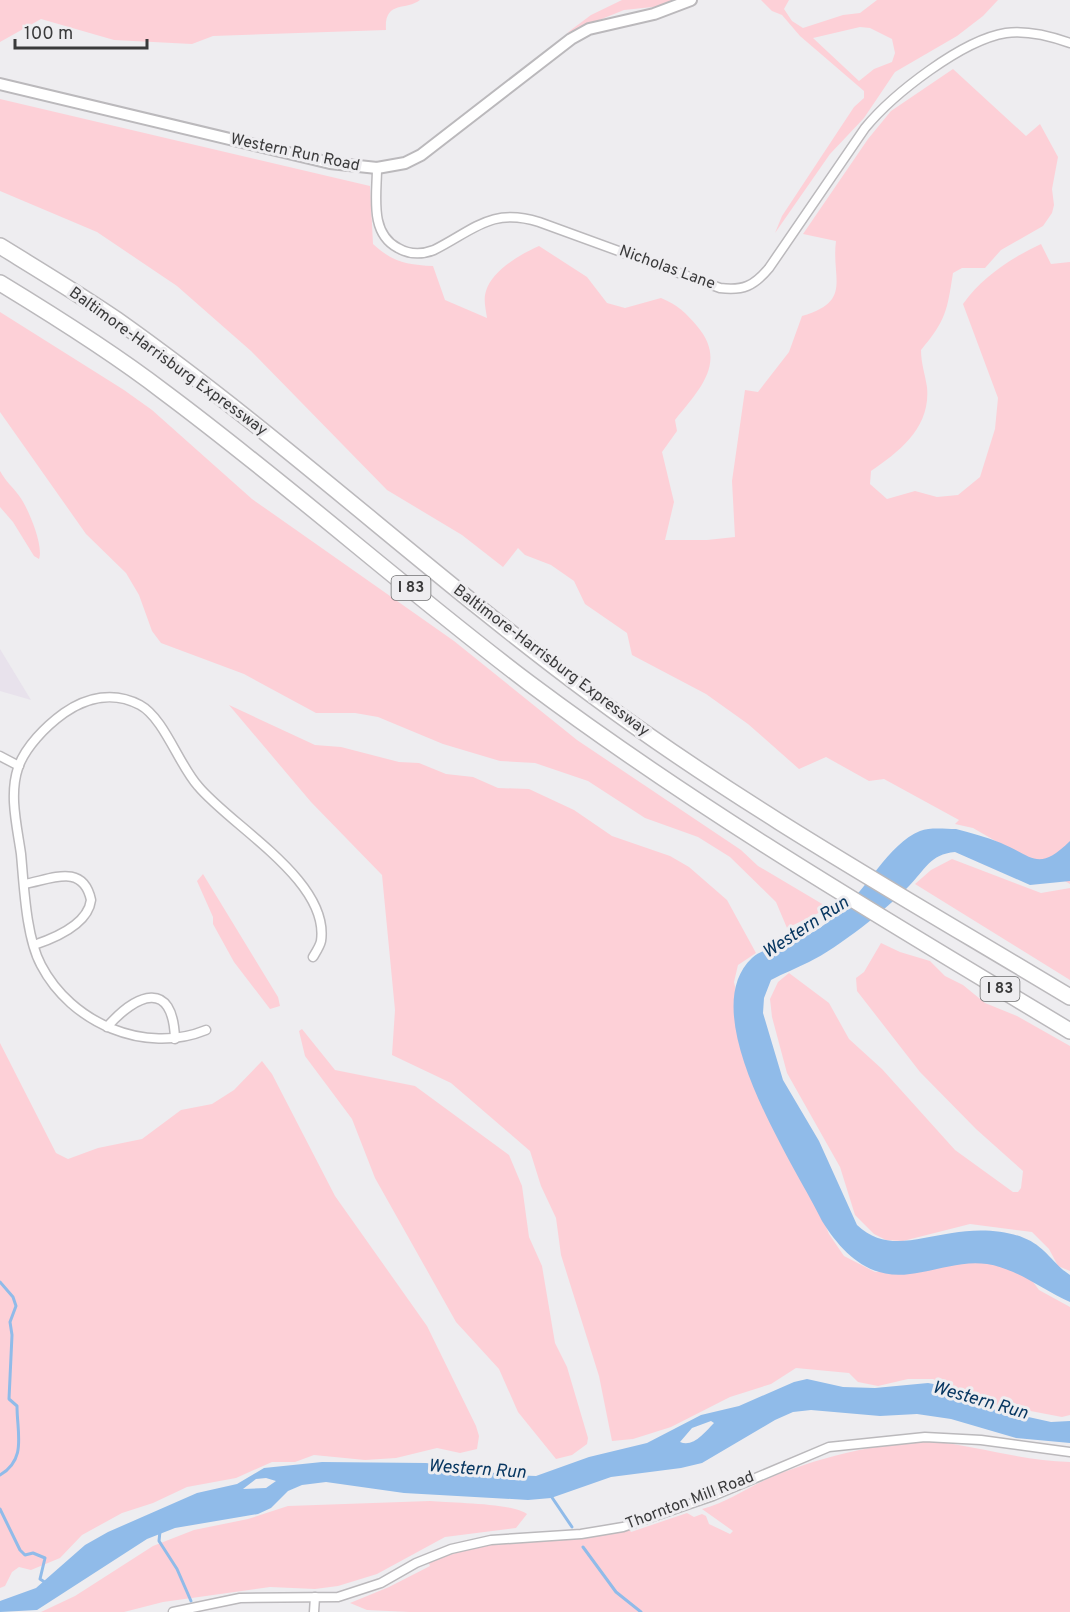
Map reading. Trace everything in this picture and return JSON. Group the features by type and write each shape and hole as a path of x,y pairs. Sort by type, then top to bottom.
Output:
{"highway":[{"name":"Baltimore-Harrisburg Expressway","path":"0,246 57,281 155,349 592,696 732,793 1070,997"},
{"name":"Baltimore-Harrisburg Expressway","path":"0,282 98,345 164,392 478,644 621,750 718,817 828,886 1070,1031"}],"street":[{"name":"Western Run Road","path":"0,84 299,157 377,168 405,163 421,155 546,56 589,29 664,11 691,0"},
{"name":"Nicholas Lane","path":"377,168 378,226 383,237 404,251 425,254 495,217 524,217 720,288 747,288 759,280 769,268 866,128 899,93 966,48 986,39 1007,33 1029,33 1051,36 1070,43"},
{"path":"206,1030 188,1038 155,1039 106,1027 78,1009 54,986 40,964 34,945 14,801 15,781 19,766 47,726 88,701 105,696 121,698 142,706 160,726 196,784 219,810 279,856 301,885 314,908 319,924 321,941 313,957"},
{"path":"0,756 19,766"},
{"path":"25,884 68,875 84,881 91,900 85,915 56,936 34,945"},
{"path":"106,1027 130,1005 143,998 153,998 167,1005 174,1017 175,1039"},
{"name":"Thornton Mill Road","path":"173,1612 240,1598 338,1597 357,1592 416,1563 451,1549 491,1540 581,1534 622,1527 713,1496 829,1447 925,1437 981,1440 1070,1452"},
{"path":"314,1612 315,1597"}],"shaded area":[{"path":"0,0 420,0 392,10 388,14 386,30 213,36 192,44 114,40 41,19 0,42"},
{"path":"622,0 674,0 662,6 624,10 567,33 591,15"},
{"path":"761,0 789,0 784,9 792,21 803,28 843,15 860,13 877,0 998,0 983,16 957,36 895,72 864,118 830,154 775,233 782,216 854,107 864,98 864,91 800,36 782,15 772,11","holes":["860,27 870,28 892,39 895,53 892,62 874,69 859,81 813,38"]},
{"path":"953,69 1026,136 1040,124 1058,157 1052,189 1054,205 1052,213 1043,226 1001,250 985,268 962,268 953,273 949,297 941,322 921,350 927,387 924,414 919,426 903,446 871,471 870,484 887,499 915,491 937,497 958,495 980,477 995,429 998,398 963,304 979,285 998,269 1041,244 1051,264 1070,262 1070,884 973,828 955,824 959,820 884,779 869,781 826,757 799,769 748,724 706,694 632,655 627,633 585,604 574,581 551,565 525,555 518,548 503,567 462,535 387,490 251,351 177,286 97,232 0,191 0,99 370,186 373,244 394,259 416,265 433,266 445,300 487,318 485,294 494,276 516,258 539,246 587,277 607,303 625,308 661,298 689,317 706,339 710,352 707,375 701,387 675,420 677,431 662,452 674,502 665,540 735,537 732,481 745,390 758,392 789,352 802,316 818,310 834,296 836,241 803,234 868,139 891,111"},
{"path":"0,312 152,410 252,499 454,641 577,740 741,850 758,866 829,908 787,928 776,902 730,857 698,837 645,818 588,781 535,763 500,761 443,744 378,717 355,713 316,713 244,674 161,643 152,631 139,595 126,573 86,534 0,412"},
{"path":"0,471 20,497 31,518 39,545 39,559 34,556 13,522 0,507"},
{"path":"0,649 31,700 0,691"},
{"path":"229,705 315,745 341,747 399,762 419,763 446,774 473,777 498,788 529,789 574,810 612,836 670,856 689,867 727,900 756,953 738,965 734,982 748,1042 829,1234 844,1256 875,1272 927,1269 971,1260 1025,1271 1039,1290 1070,1307 1070,1415 1062,1417 993,1404 933,1379 908,1379 878,1386 858,1382 849,1373 796,1368 771,1384 730,1397 671,1427 633,1439 612,1441 599,1376 561,1255 556,1218 541,1186 530,1151 451,1083 392,1055 395,1010 382,875 311,802"},
{"path":"952,859 1041,893 1070,888 1070,980 915,884 931,870"},
{"path":"203,874 278,997 280,1006 270,1009 234,962 213,924 213,917 197,881"},
{"path":"881,943 900,952 930,961 945,976 963,985 985,1003 1017,1016 1070,1046 1070,1271 1058,1266 1049,1249 1032,1232 970,1224 903,1241 886,1240 874,1234 855,1215 840,1167 787,1073 772,1017 770,999 778,982 789,973 829,1003 849,1039 882,1069 955,1150 1013,1192 1018,1192 1021,1188 1023,1171 976,1129 920,1072 857,991 856,978 864,972"},
{"path":"302,1029 335,1070 415,1086 509,1155 522,1186 529,1237 542,1266 555,1343 567,1367 588,1438 587,1444 572,1455 556,1459 518,1412 499,1369 456,1322 375,1178 352,1119 305,1056 299,1031"},
{"path":"0,1043 56,1153 68,1159 98,1148 142,1139 181,1110 212,1104 234,1090 262,1061 272,1074 335,1196 427,1326 476,1426 479,1436 477,1449 460,1453 437,1448 396,1458 365,1460 314,1455 295,1462 272,1462 236,1478 187,1487 153,1503 122,1513 82,1535 60,1558 31,1570 19,1567 12,1572 5,1586 0,1588"},
{"path":"931,1441 1035,1459 1070,1462 1070,1612 410,1612 367,1610 350,1603 389,1587 430,1566 428,1561 492,1543 577,1539 629,1529 631,1532 687,1513 694,1517 702,1514 706,1516 709,1524 730,1534 733,1531 702,1509 803,1465 868,1448"},
{"path":"430,1501 496,1506 520,1510 527,1514 516,1528 445,1537 377,1574 338,1586 315,1589 270,1587 163,1602 124,1612 41,1612 75,1596 153,1546 194,1530 248,1519 288,1506"}],"water":[{"path":"928,829 956,829 995,841 1036,859 1050,856 1070,841 1070,881 1030,885 955,852 940,856 934,859 888,906 848,938 821,956 771,980 764,998 763,1013 783,1080 819,1141 857,1225 868,1233 890,1241 914,1240 979,1230 1016,1235 1038,1246 1070,1275 1070,1302 1020,1275 987,1264 968,1263 920,1273 895,1275 882,1273 858,1262 838,1244 822,1221 772,1128 754,1090 741,1051 734,1015 737,983 752,958 767,950 800,939 830,921 850,903 887,857 908,837"},
{"path":"807,1379 843,1387 875,1388 928,1383 939,1385 987,1408 1051,1422 1070,1421 1070,1443 1016,1438 951,1419 917,1414 880,1416 811,1410 793,1412 775,1420 702,1463 611,1477 551,1498 528,1500 404,1493 326,1482 302,1485 288,1491 271,1508 258,1514 175,1528 147,1539 37,1610 0,1612 0,1601 36,1588 85,1545 108,1532 197,1493 237,1484 264,1468 322,1462 426,1463 509,1475 536,1476 589,1457 647,1443 701,1415 739,1406 794,1382","holes":["711,1421 714,1423 694,1441 680,1442 692,1428","266,1478 276,1481 266,1488 243,1489 256,1479"]}],"waterway":[{"path":"0,1282 13,1297 16,1306 10,1322 12,1335 9,1399 17,1406 19,1436 14,1461 0,1475"},
{"path":"551,1496 572,1527"},
{"path":"0,1509 20,1550 25,1555 33,1553 45,1558 40,1579 46,1583"},
{"path":"160,1531 159,1541 177,1569 191,1601"},
{"path":"583,1547 616,1592 641,1612"}],"water label":[{"name":"Western Run","path":"806,928"},
{"name":"Western Run","path":"980,1401"},
{"name":"Western Run","path":"477,1470"}]}
